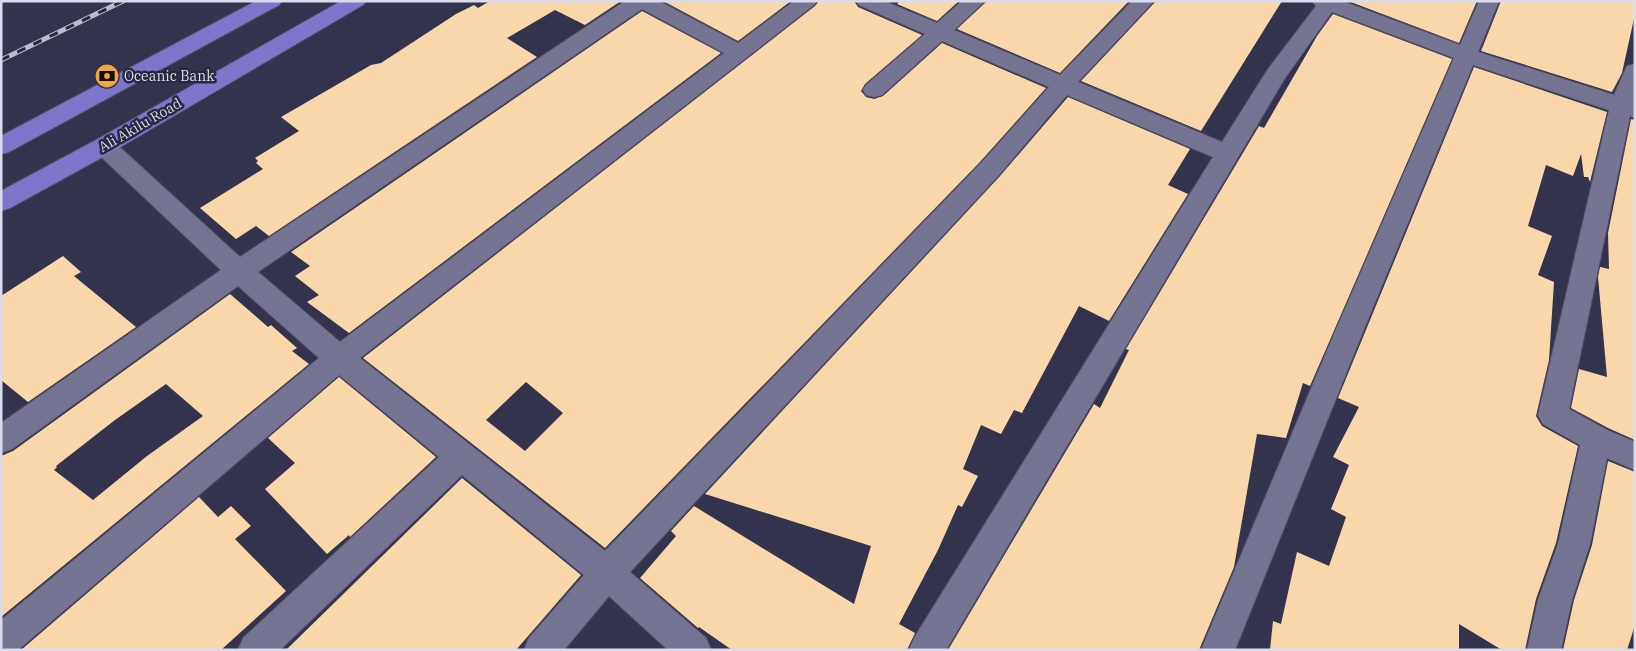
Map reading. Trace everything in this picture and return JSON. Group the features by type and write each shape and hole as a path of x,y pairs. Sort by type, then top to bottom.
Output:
{"main road":[{"path":"1,146 272,1"},
{"name":"Ali Akilu Road","path":"1,202 104,146 356,1"}],"street":[{"path":"1,440 238,271 639,1"},
{"path":"643,1 738,52"},
{"path":"1,642 339,358 807,1"},
{"path":"866,1 1062,86 1228,154"},
{"path":"874,90 974,1"},
{"path":"541,650 607,573 990,169 1062,86 1144,1"},
{"path":"1218,650 1348,334 1489,1"},
{"path":"926,650 1276,74 1327,2 1466,55 1628,109"},
{"path":"1635,71 1628,109 1553,415 1596,440 1635,456"},
{"path":"104,146 238,271 339,358 607,573 694,650"},
{"path":"1544,650 1555,600 1574,544 1596,440"},
{"path":"255,650 461,456"}],"building":[{"path":"490,1 621,1 585,25 555,10 507,38 537,57 269,236 256,226 236,239 200,208 263,169 256,163 258,161 255,158 299,131 281,117 371,65 381,63 456,14 474,5 478,8"},
{"path":"663,1 791,1 738,41"},
{"path":"819,1 854,1 858,7 922,35 865,84 861,91 866,97 874,99 883,96 942,43 1046,88 980,162 605,548 363,358","holes":["526,382 563,413 525,451 486,420"]},
{"path":"900,1 959,1 937,21 897,4"},
{"path":"987,1 1129,1 1060,73 957,29"},
{"path":"1156,1 1282,1 1201,131 1081,81"},
{"path":"1348,1 1477,1 1459,43"},
{"path":"1501,1 1635,1 1635,14 1622,73 1612,92 1481,51"},
{"path":"642,11 721,53 349,333 307,302 319,295 295,276 310,266 291,252"},
{"path":"1333,14 1452,59 1310,386 1303,383 1286,438 1257,434 1234,567 1199,650 948,650 1094,404 1100,408 1129,350 1126,349 1259,126 1264,128 1317,36"},
{"path":"1474,67 1607,112 1590,182 1588,177 1584,177 1581,154 1573,176 1546,165 1528,226 1552,236 1538,275 1554,282 1549,360 1536,416 1542,426 1578,446 1556,543 1536,599 1525,650 1502,650 1459,624 1459,650 1270,650 1273,621 1281,624 1297,552 1329,566 1346,517 1331,509 1349,465 1333,457 1359,407 1338,398"},
{"path":"1068,97 1190,149 1168,185 1188,194 1109,321 1079,306 1022,413 1014,410 1001,434 981,425 963,469 978,476 962,507 958,505 938,550 899,624 915,633 907,650 732,650 698,628 640,578 676,536 671,531 694,506 854,604 871,546 705,494 1000,176"},
{"path":"1631,119 1635,120 1635,440 1571,408 1579,369 1607,377 1598,277 1600,267 1609,269 1608,233"},
{"path":"63,256 81,272 74,276 136,327 28,402 1,380 1,296"},
{"path":"230,294 268,327 271,325 297,348 292,351 309,364 1,617 1,456 13,451","holes":["166,384 203,416 147,456 93,500 54,470 56,466 115,420"]},
{"path":"339,377 436,457 350,537 349,535 327,554 265,489 295,463 268,438"},
{"path":"1608,461 1635,472 1635,625 1627,650 1563,650 1574,600 1592,545"},
{"path":"462,478 581,575 516,650 286,650"},
{"path":"199,497 218,517 231,506 251,526 235,539 286,591 221,650 21,650"}],"railway":[{"path":"1,60 123,1"}],"place":[{"name":"Oceanic Bank","path":"107,76"}]}
